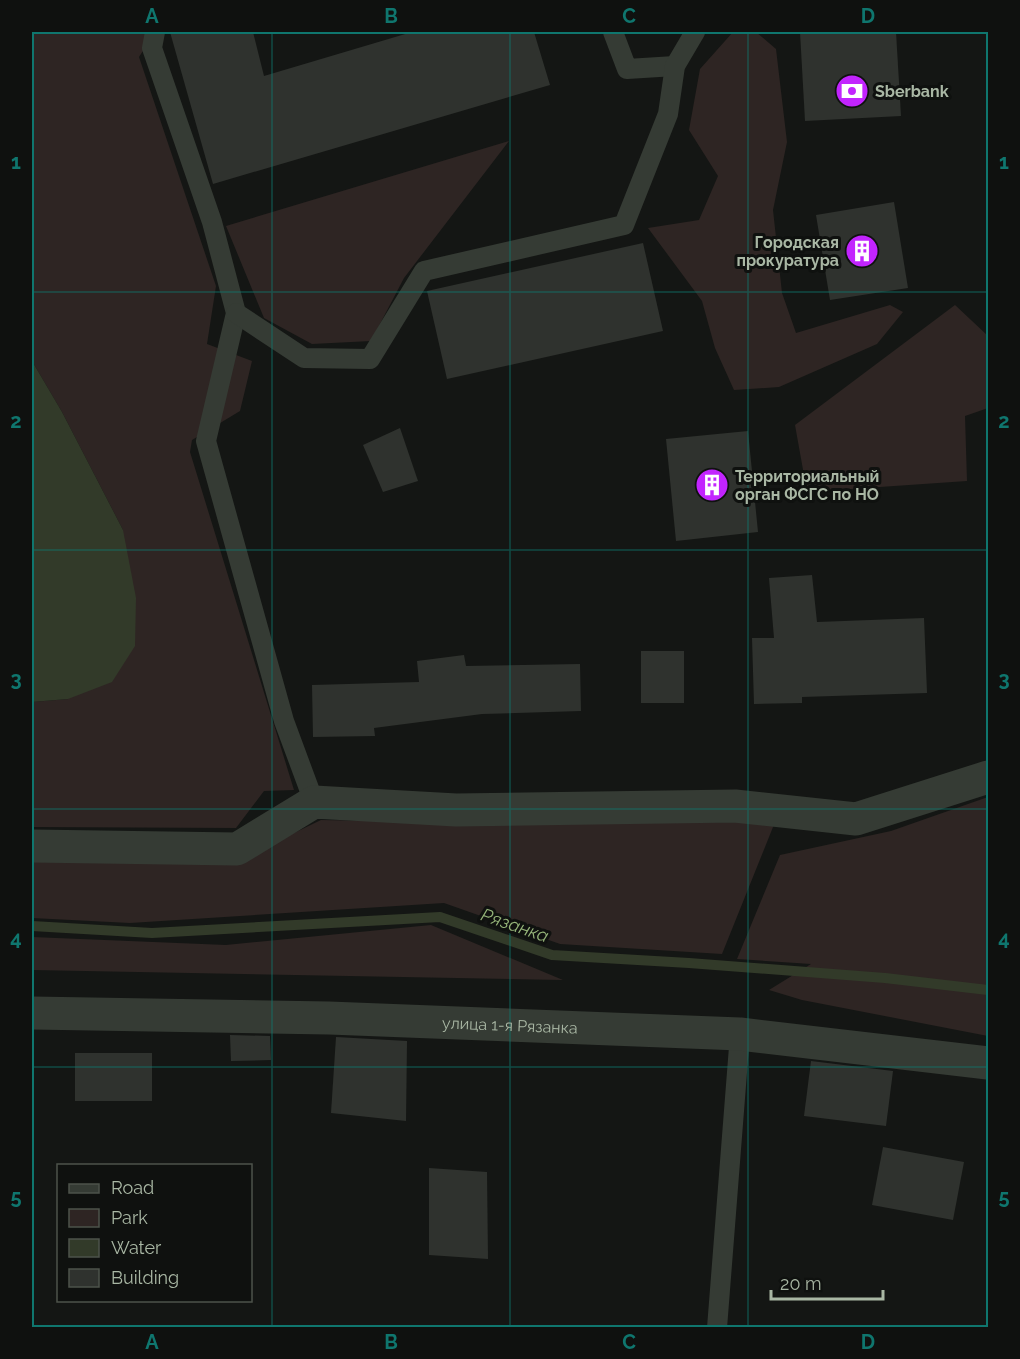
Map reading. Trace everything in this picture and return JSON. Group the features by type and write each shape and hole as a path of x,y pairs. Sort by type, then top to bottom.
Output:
{"street":[{"path":"32,846 237,849 314,802 456,810 735,806 856,819 988,777"},
{"name":"улица 1-я Рязанка","path":"32,1013 329,1018 740,1034 988,1063"}],"lane":[{"path":"155,32 152,48 212,222 236,313 206,441 284,721 314,802"},
{"path":"614,32 627,69 675,66"},
{"path":"236,313 304,358 370,359 424,272 624,225 668,114 675,66 695,32"},
{"path":"717,1328 740,1034"}],"green space":[{"path":"32,32 155,32 139,57 216,286 207,344 252,361 240,411 192,440 190,452 294,790 264,791 236,828 32,827 32,702 68,699 123,530 62,412 32,361"},
{"path":"733,32 756,32 776,49 787,142 773,210 782,293 796,333 890,305 903,312 877,344 779,387 734,390 715,348 702,301 648,228 699,220 718,176 689,130 700,69"},
{"path":"509,141 404,278 371,341 312,344 264,318 226,226"},
{"path":"955,305 988,336 988,408 965,416 967,481 807,492 795,425"},
{"path":"988,797 988,1036 802,1000 769,990 811,964 737,959 780,855 891,831"},
{"path":"731,806 775,822 722,954 560,944 444,903 130,923 32,918 32,857 242,858 321,820 537,824"},
{"path":"431,925 563,980 32,970 32,937 226,945"}],"water":[{"path":"32,361 62,412 123,530 136,598 135,646 112,682 68,699 32,702"}],"building":[{"path":"170,32 253,32 264,76 412,32 534,32 550,85 213,184"},
{"path":"800,32 896,32 901,116 805,121"},
{"name":"Городская прокуратура","path":"894,202 908,288 830,300 816,215"},
{"path":"643,243 663,331 447,379 427,291"},
{"path":"400,428 418,481 383,492 363,445"},
{"name":"Территориальный орган ФСГС по НО","path":"748,431 758,532 676,541 666,439"},
{"path":"812,575 817,622 924,618 927,693 802,697 802,703 754,704 752,638 774,638 769,578"},
{"path":"641,651 684,651 684,703 641,703"},
{"path":"464,655 466,666 580,664 581,711 482,714 374,728 375,736 313,737 312,685 419,682 417,661"},
{"path":"230,1035 270,1036 271,1060 231,1061"},
{"path":"336,1037 407,1041 406,1121 331,1113"},
{"path":"75,1053 152,1053 152,1101 75,1101"},
{"path":"811,1061 893,1071 886,1126 804,1116"},
{"path":"883,1147 964,1162 953,1220 872,1205"},
{"path":"429,1168 487,1172 488,1259 429,1255"}],"waterway":[{"name":"Рязанка","path":"32,926 152,933 440,917 552,955 885,978 988,990"}],"place":[{"name":"Sberbank","path":"852,91"},
{"name":"Городская прокуратура","path":"862,251"},
{"name":"Территориальный орган ФСГС по НО","path":"712,485"}]}
